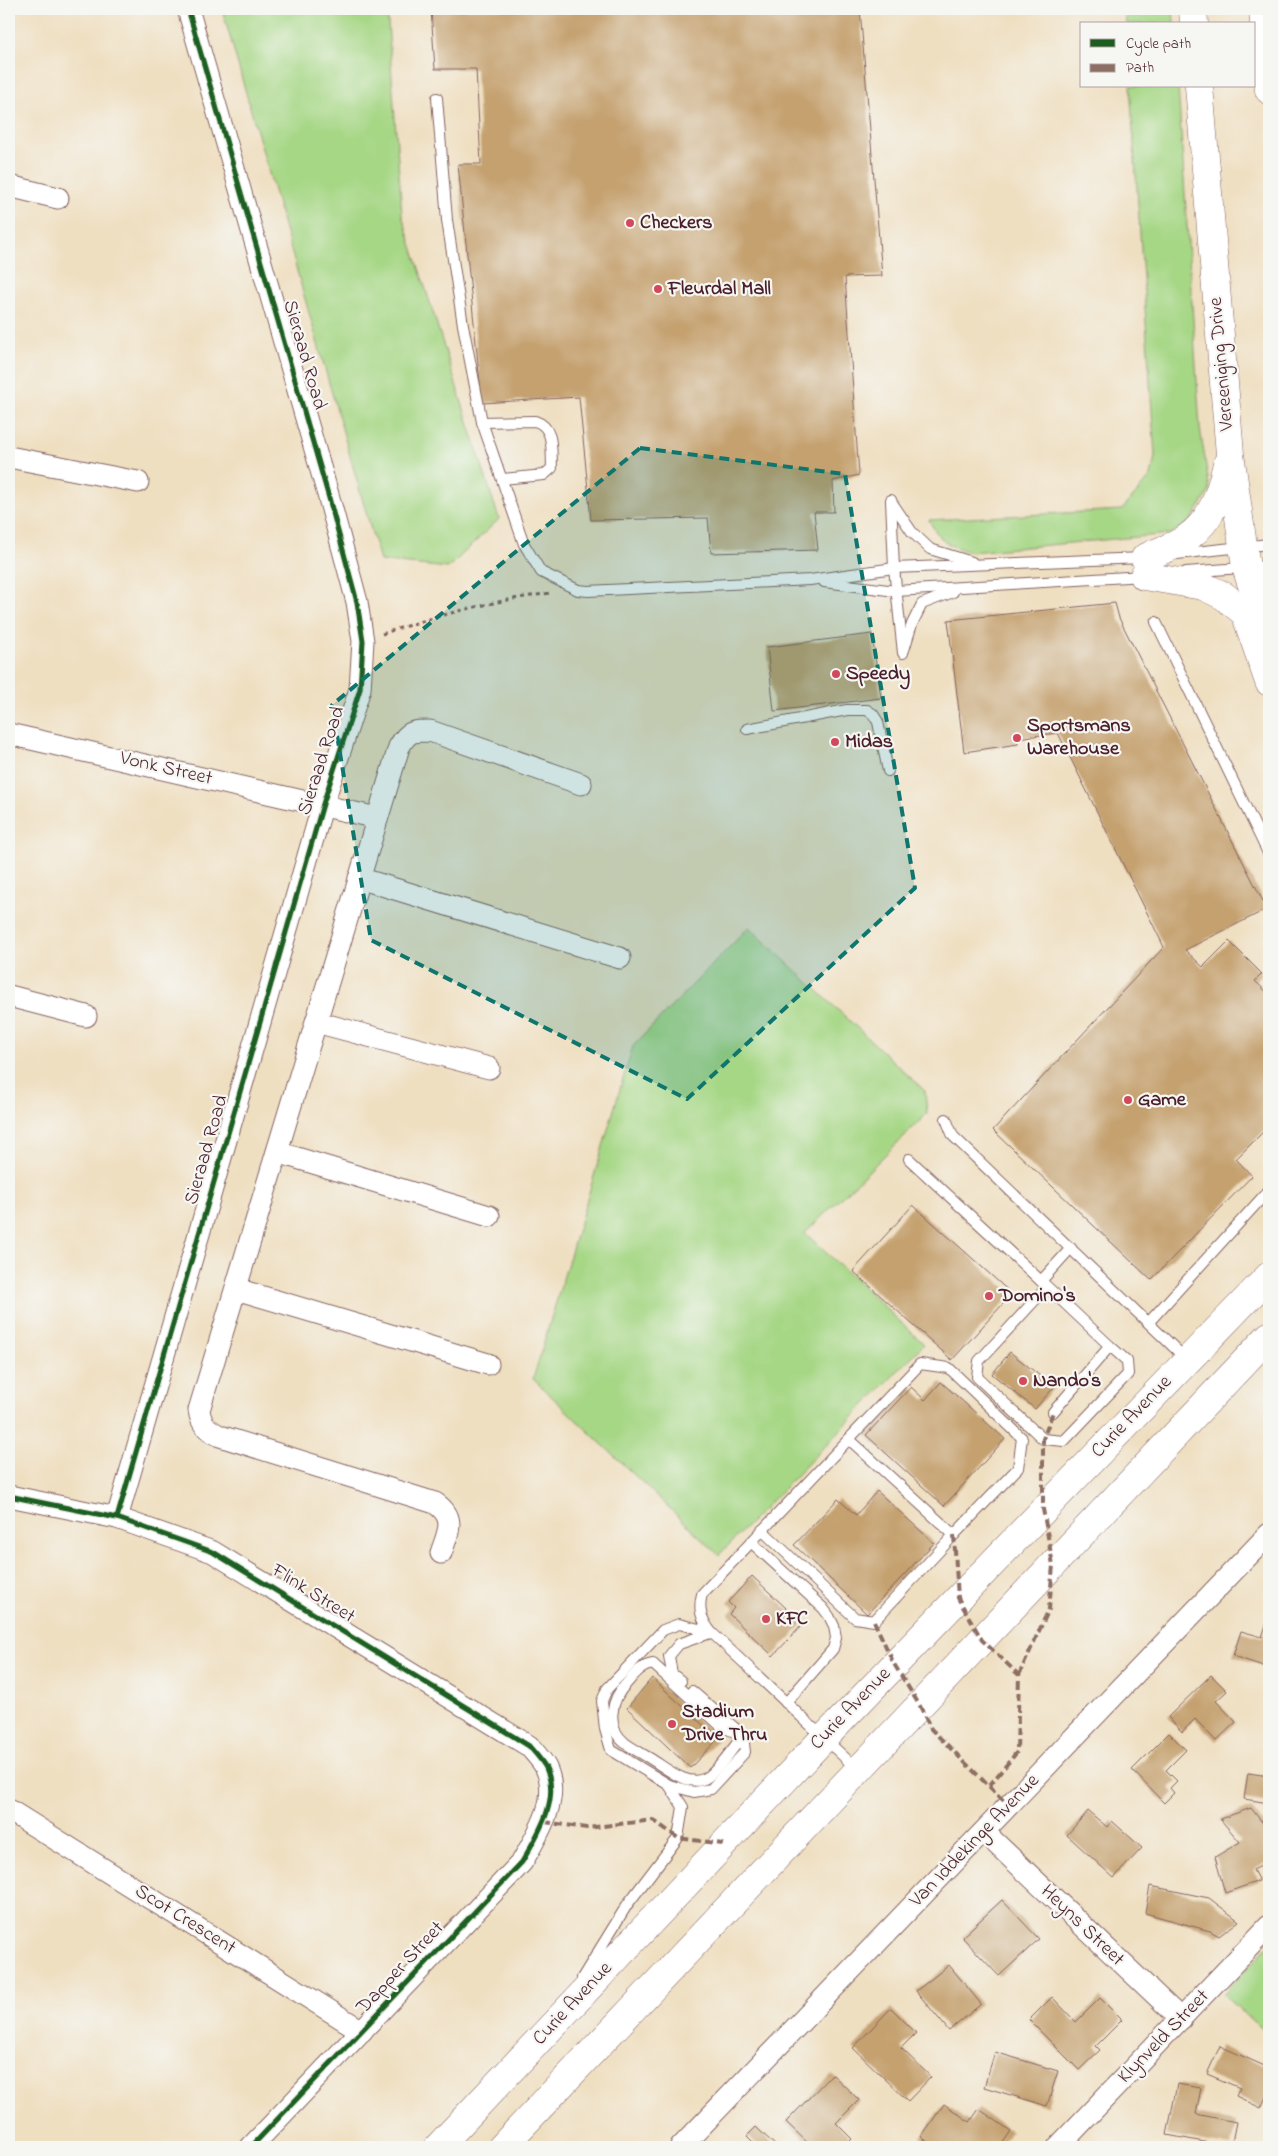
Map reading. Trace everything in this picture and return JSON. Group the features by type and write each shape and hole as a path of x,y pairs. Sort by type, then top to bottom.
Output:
{"main road":[{"path":"1193,9 1194,22"},
{"path":"1263,9 1269,90"},
{"name":"Vereeniging Drive","path":"1199,88 1230,454 1257,556 1269,638"},
{"path":"1145,567 1187,538 1211,515 1220,495 1230,454"},
{"path":"1145,567 1203,586 1224,596 1245,613 1269,682"},
{"path":"1187,1360 1217,1316 1269,1257"},
{"name":"Curie Avenue","path":"438,2147 824,1738 1269,1276"},
{"path":"502,2147 1269,1336"}],"street":[{"name":"Sieraad Road","path":"117,1518 323,804 360,689 363,641 357,602 330,498 188,9"},
{"path":"9,186 58,198"},
{"path":"9,457 138,482"},
{"path":"441,1553 450,1526 448,1516 435,1503 220,1436 204,1426 200,1419 199,1410 399,747 406,735 416,731 430,731 448,736 581,784"},
{"name":"Vonk Street","path":"9,734 378,818"},
{"path":"359,878 620,958"},
{"path":"9,996 86,1016"},
{"path":"316,1022 489,1068"},
{"path":"276,1152 489,1216"},
{"path":"236,1289 488,1364"},
{"name":"Flink Street","path":"9,1496 117,1518 213,1552 529,1746 546,1768 551,1795"},
{"name":"Van Iddekinge Avenue","path":"681,2147 1269,1534"},
{"name":"Dapper Street","path":"251,2147 522,1862 544,1822 551,1795"},
{"name":"Scot Crescent","path":"9,1810 362,2031"},
{"name":"Heyns Street","path":"984,1832 1181,2019"},
{"name":"Klynveld Street","path":"1058,2147 1269,1926"}],"lane":[{"path":"437,98 447,220 463,325 482,422 524,544 541,572 578,590 614,590 810,580 894,568 978,564 1145,567 1257,556"},
{"path":"482,422 535,421 543,423 550,433 552,468 550,472 544,475 502,479"},
{"path":"977,586 941,595 922,604 912,624 903,653 894,568 891,500 912,532 930,549 978,564"},
{"path":"810,580 896,591 977,586 1257,556"},
{"path":"1156,622 1269,855"},
{"path":"747,729 856,708 867,710 873,714 878,722 888,771"},
{"path":"946,1119 953,1136 1187,1360"},
{"path":"908,1159 1044,1284 1110,1346 1127,1360 1128,1374 1064,1441 1043,1439 977,1378 978,1361 1044,1284 1071,1248"},
{"path":"1149,1322 1269,1190"},
{"path":"1053,1412 1110,1346"},
{"path":"762,1530 855,1618 874,1621 1018,1468 1022,1438 949,1368 920,1364 850,1440 762,1530 702,1594 700,1611 704,1623 711,1632 859,1771"},
{"path":"850,1440 954,1536"},
{"path":"751,1542 823,1608 834,1626 836,1638 833,1649 786,1703"},
{"path":"637,1657 653,1659 743,1735 745,1752 711,1789 694,1792 669,1785 612,1750 604,1729 602,1700 607,1689 637,1657 663,1630 679,1624 711,1632"},
{"path":"672,1674 669,1656 679,1644 711,1632"},
{"path":"653,1664 722,1727 743,1735 729,1755 706,1778 691,1781 677,1776 624,1742 613,1726 612,1710 618,1692 643,1666 653,1664"},
{"path":"554,2024 627,1905 678,1838 683,1807 669,1785"}],"path":[{"path":"363,641 440,614 513,598 578,590"}],"highlighted area":[{"path":"640,448 845,474 915,888 687,1099 371,940 332,705"}],"green space":[{"path":"222,9 387,9 402,215 499,519 448,568 380,561"},
{"path":"1125,9 1173,9 1174,22 1126,22"},
{"path":"1130,88 1178,88 1200,428 1210,491 1190,522 1170,534 971,552 945,542 929,520 1122,510 1151,476 1155,456"},
{"path":"749,927 925,1091 927,1114 805,1233 924,1344 719,1555 533,1379 633,1046"},
{"path":"1269,1945 1269,2036 1223,1994"}],"building":[{"name":"Fleurdal Mall","path":"431,9 860,9 882,276 845,277 859,475 833,481 834,512 814,512 818,550 711,553 708,518 591,520 579,397 482,403 458,164 481,164 476,69 435,69"},
{"path":"1115,603 1119,618 1267,909 1185,950 1203,967 1229,941 1262,974 1255,981 1269,994 1269,1126 1236,1159 1252,1176 1151,1280 993,1130 1164,947 1058,733 1017,738 1018,744 964,752 948,620"},
{"path":"872,634 881,698 774,711 767,647"},
{"path":"913,1205 1012,1294 952,1360 853,1271"},
{"name":"Nando's","path":"1010,1352 1054,1387 1035,1409 992,1374"},
{"path":"941,1382 1005,1439 944,1506 866,1435 911,1387 925,1400"},
{"path":"877,1491 934,1543 867,1614 794,1545 838,1499 856,1515"},
{"name":"KFC","path":"752,1576 803,1624 773,1656 729,1614 734,1608 728,1602"},
{"path":"1269,1616 1269,1668 1233,1656 1241,1631 1262,1637"},
{"path":"1211,1675 1227,1691 1216,1701 1236,1722 1216,1741 1195,1719 1182,1732 1168,1717"},
{"name":"Stadium Drive Thru","path":"652,1678 718,1739 690,1768 627,1708"},
{"path":"1169,1733 1186,1750 1166,1770 1177,1781 1170,1788 1174,1793 1164,1803 1132,1770"},
{"path":"1248,1773 1269,1776 1269,1803 1244,1799"},
{"path":"1251,1808 1269,1831 1269,1862 1253,1870 1259,1881 1225,1893 1215,1857 1240,1842 1220,1819"},
{"path":"1088,1811 1107,1827 1112,1821 1142,1848 1114,1878 1067,1835"},
{"path":"1150,1886 1209,1898 1239,1921 1219,1936 1210,1931 1145,1913"},
{"path":"1002,1900 1039,1939 999,1976 962,1937"},
{"path":"949,1965 981,2004 949,2031 916,1991"},
{"path":"1052,1997 1076,2022 1100,1998 1122,2020 1096,2046 1100,2050 1079,2070 1029,2020"},
{"path":"891,2008 916,2033 901,2048 931,2077 908,2101 853,2048"},
{"path":"1220,2046 1269,2068 1269,2099 1266,2097 1261,2108 1236,2096 1240,2088 1207,2074"},
{"path":"995,2052 1058,2071 1047,2106 984,2087"},
{"path":"832,2074 859,2100 836,2123 852,2139 844,2147 812,2147 786,2122"},
{"path":"1177,2084 1201,2088 1196,2114 1236,2122 1231,2147 1167,2135"},
{"path":"944,2104 970,2122 979,2109 1011,2131 1000,2147 935,2147 921,2137"},
{"path":"756,2127 777,2147 758,2147 747,2136"}],"marked path":[{"path":"989,1786 1017,1752 1019,1675 1049,1609 1053,1565 1043,1509 1043,1439 1053,1412"},
{"path":"954,1535 958,1598 982,1640 1019,1675"},
{"path":"874,1621 894,1664 920,1706 931,1729 1009,1806"},
{"path":"544,1822 587,1828 653,1820 678,1838 723,1844"}],"cycle path":[{"path":"117,1518 323,804 360,689 363,641 357,602 329,498 188,9"},
{"path":"9,1496 117,1518 213,1552 529,1746 546,1768 551,1792 549,1805 540,1829 522,1862 251,2147"}],"place":[{"name":"Checkers","path":"630,223"},
{"name":"Fleurdal Mall","path":"658,289"},
{"name":"Speedy","path":"836,674"},
{"name":"Sportsmans Warehouse","path":"1017,738"},
{"name":"Midas","path":"835,742"},
{"name":"Game","path":"1128,1100"},
{"name":"Domino's","path":"989,1296"},
{"name":"Nando's","path":"1023,1381"},
{"name":"KFC","path":"766,1619"},
{"name":"Stadium Drive Thru","path":"672,1724"}]}
